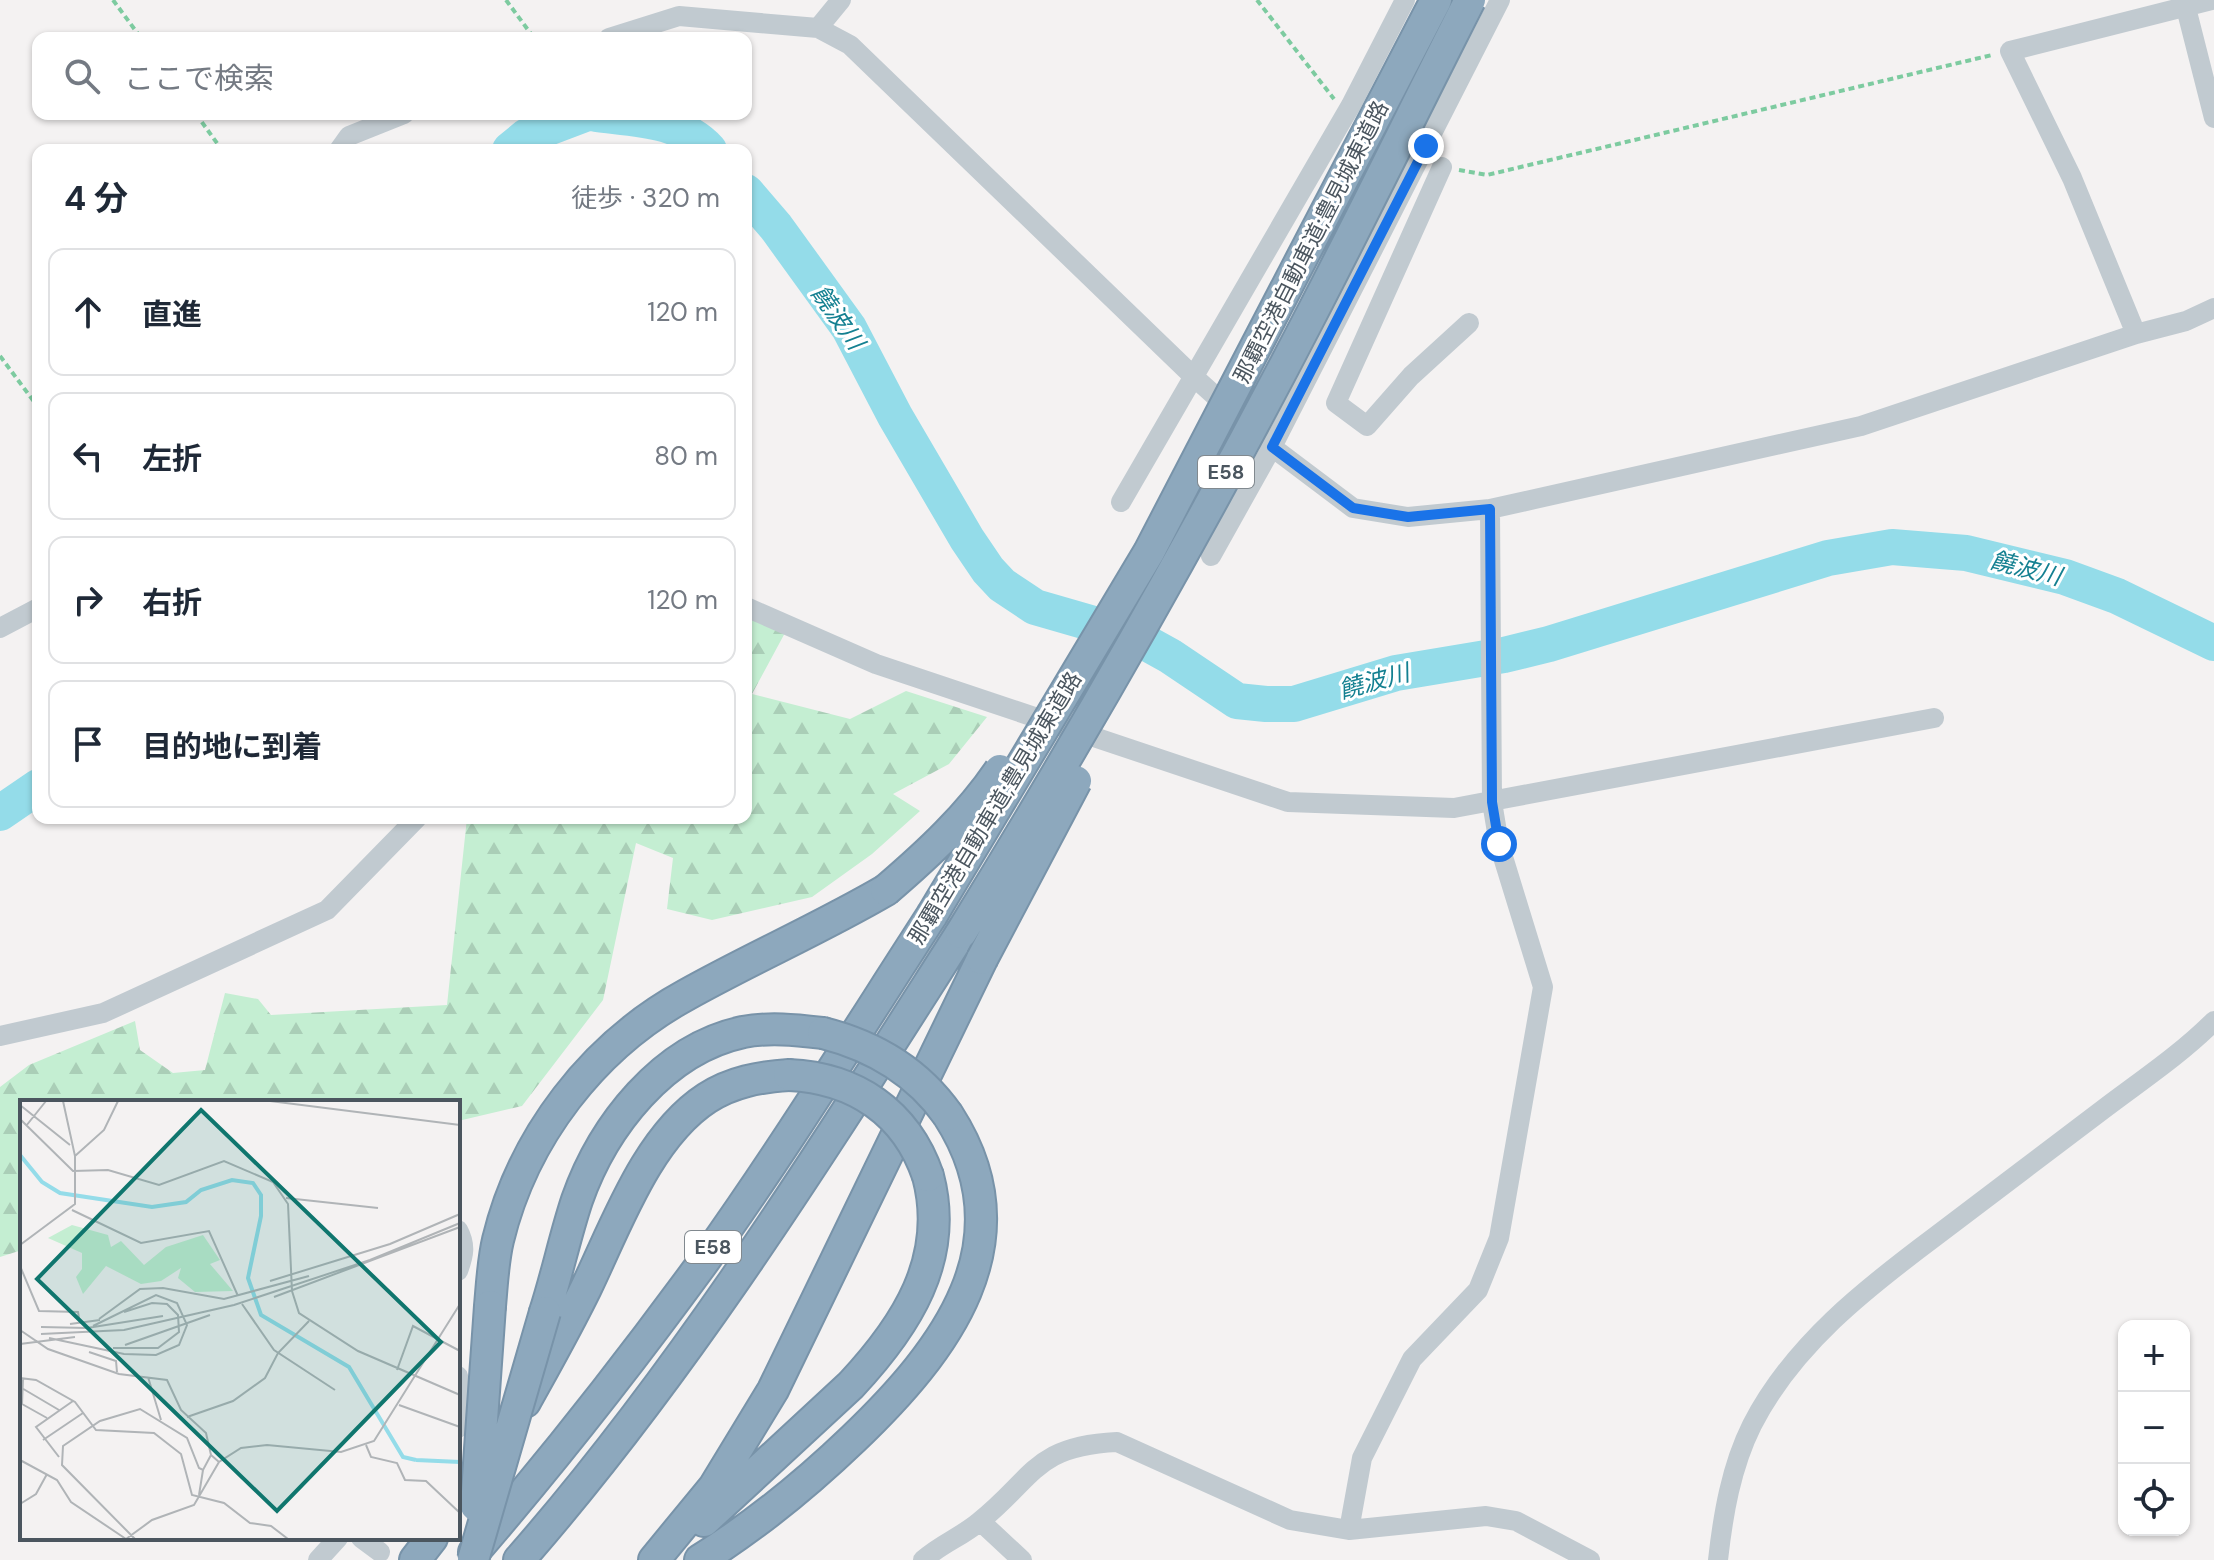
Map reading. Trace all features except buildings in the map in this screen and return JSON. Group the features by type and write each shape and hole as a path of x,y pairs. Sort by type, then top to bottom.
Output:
{"highway":[{"name":"那覇空港自動車道;豊見城東道路","path":"470,1560 538,1478 705,1259 807,1110 932,915 1149,552 1436,0"},
{"name":"那覇空港自動車道;豊見城東道路","path":"519,1560 647,1404 736,1280 961,933 1082,734 1233,460 1311,315 1470,0"},
{"path":"470,1560 497,1242 521,1172 552,1118 609,1050 684,996 841,917 886,890 931,851 985,793 1024,736 1206,417 1283,298"},
{"path":"654,1560 714,1487 744,1442 807,1325 982,959 1105,725 1233,460"},
{"path":"470,1560 577,1200 588,1174 619,1121 668,1068 693,1051 730,1036 779,1029 823,1033 862,1045 895,1062 928,1090 948,1115 965,1144 973,1167 982,1220 979,1250 958,1311 915,1377 784,1502 700,1560"},
{"path":"460,1501 495,1456 567,1325 660,1144 704,1100 719,1091 760,1077 812,1076 837,1081 864,1094 881,1107 912,1141 928,1176 935,1219 926,1270 912,1303 874,1360 661,1560"},
{"path":"415,1560 430,1540"}],"street":[{"path":"818,28 841,0"},
{"path":"1121,502 1351,105 1405,0"},
{"path":"1211,556 1272,447 1500,0"},
{"path":"2136,334 2072,178 2010,51 2185,4 2212,0"},
{"path":"2185,4 2214,118"},
{"path":"628,32 679,16 818,28 850,45 1194,377 1272,447 1353,508 1408,517 1490,509 1861,426 2136,334 2186,321 2214,308"},
{"path":"1351,105 1426,146"},
{"path":"343,144 349,136 389,120"},
{"path":"1442,167 1336,403 1367,426 1411,376 1469,323"},
{"path":"1349,1530 1362,1458 1412,1359 1478,1290 1499,1238 1543,987 1499,844 1492,802 1490,509"},
{"path":"752,610 876,664 1288,802 1454,808 1934,718"},
{"path":"0,628 32,611"},
{"path":"0,1036 103,1013 327,910 411,824"},
{"path":"1718,1560 1726,1503 1746,1439 1772,1390 1797,1357 1860,1294 2164,1064 2214,1021"},
{"path":"460,1234 464,1254 460,1265"},
{"path":"460,1388 464,1413 460,1423"},
{"path":"923,1560 940,1545 980,1521 1030,1471 1056,1453 1087,1443 1117,1442 1290,1520 1349,1530 1486,1516 1516,1521 1590,1560"},
{"path":"980,1521 1022,1560"},
{"path":"318,1560 336,1540"},
{"path":"364,1540 380,1552"}],"path":[{"path":"113,0 137,32"},
{"path":"506,0 530,32"},
{"path":"1257,0 1333,98 1351,105"},
{"path":"1442,167 1487,175 2010,51"},
{"path":"200,120 218,144"},
{"path":"0,356 32,399"}],"green space":[{"path":"752,617 786,631 752,694"},
{"path":"906,691 987,717 949,764 893,794 920,811 872,854 812,897 712,920 667,909 673,858 636,843 603,1000 522,1106 460,1121 460,1100 20,1100 20,1251 0,1257 0,1087 29,1065 135,1021 140,1050 173,1073 205,1070 225,993 258,999 271,1015 447,1005 466,824 752,824 752,694 850,719"}],"waterway":[{"name":"饒波川","path":"517,144 527,136 569,120"},
{"name":"饒波川","path":"646,120 671,126 702,144"},
{"name":"饒波川","path":"752,199 849,328 895,416 967,539 1002,585 1035,607 1132,635 1170,656 1237,701 1294,704 1396,673 1504,655 1828,558 1892,547 1966,553 2065,577 2117,596 2214,643"},
{"name":"饒波川","path":"0,813 32,791"}],"route":[{"path":"1426,146 1272,447 1353,508 1408,517 1490,509 1492,802 1499,844"}]}
